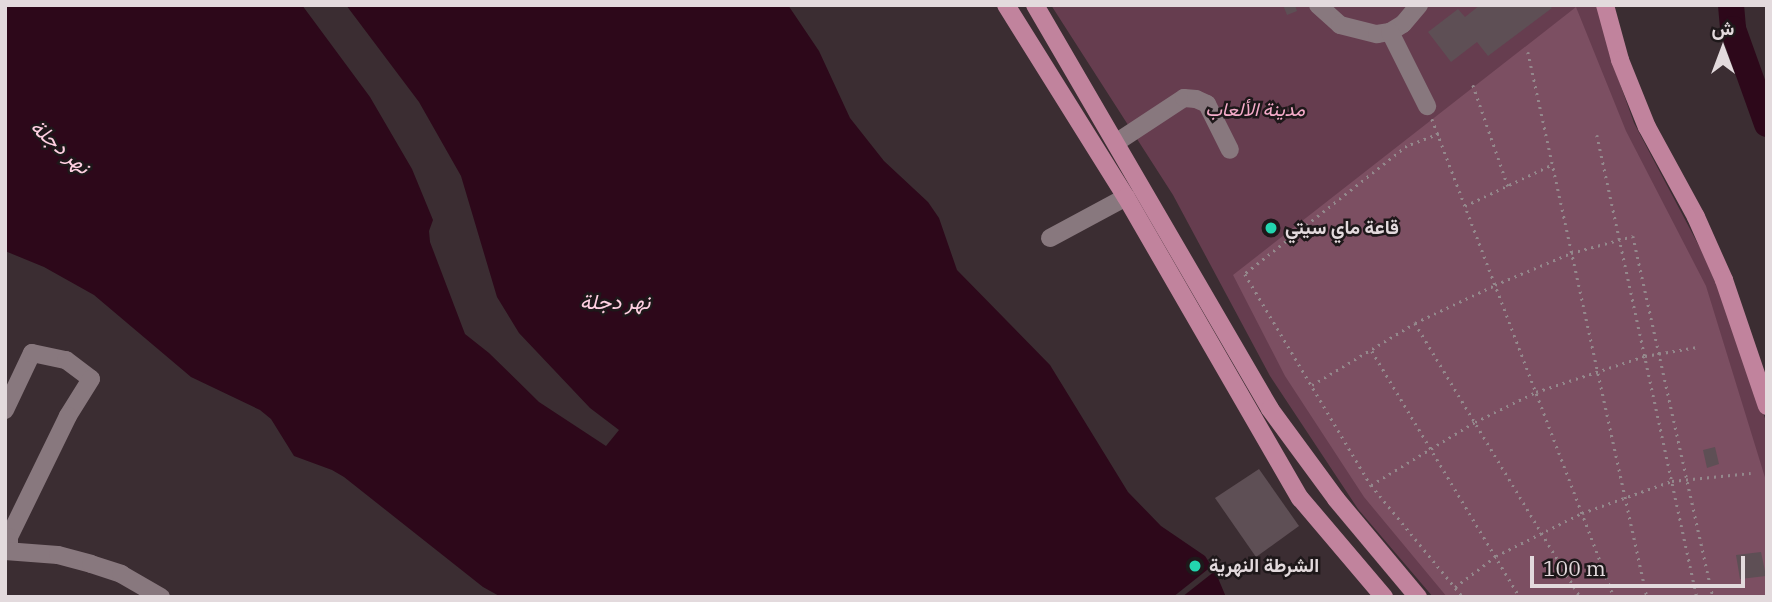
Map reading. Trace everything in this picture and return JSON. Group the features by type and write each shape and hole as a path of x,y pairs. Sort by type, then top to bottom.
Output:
{"main road":[{"path":"1006,5 1126,197 1300,498 1384,597"},
{"path":"1605,5 1620,60 1647,127 1696,217 1724,279 1767,406"},
{"path":"1025,34 1040,13 1270,409 1336,499 1418,597"}],"street":[{"path":"1318,5 1330,19 1352,29 1377,34 1390,32 1403,24 1419,5"},
{"path":"1390,32 1427,106"},
{"path":"1116,142 1184,98 1207,104 1230,150"},
{"path":"1050,238 1126,197"},
{"path":"5,410 32,353 66,360 91,379 68,416 9,537 7,550 58,555 91,564 121,574 161,597"}],"path":[{"path":"1528,52 1647,597"},
{"path":"1473,85 1508,186"},
{"path":"1427,106 1614,597"},
{"path":"1439,134 1407,146 1245,274 1371,485 1463,597"},
{"path":"1597,135 1697,597"},
{"path":"1465,206 1552,165"},
{"path":"1312,386 1415,323 1495,285 1571,253 1633,236 1713,597"},
{"path":"1415,323 1580,597"},
{"path":"1371,485 1475,422 1536,392 1645,356 1697,347"},
{"path":"1372,349 1520,597"},
{"path":"1455,587 1496,556 1582,513 1672,481 1751,473"}],"green space":[{"name":"مدينة الألعاب","path":"1051,5 1599,5 1609,53 1634,123 1717,280 1767,424 1767,597 1433,597 1358,509 1270,376 1173,195"}],"shaded area":[{"path":"1576,7 1626,131 1706,286 1767,484 1767,597 1447,597 1364,497 1285,376 1233,275"}],"water":[{"name":"نهر دجلة","path":"5,5 788,5 819,51 850,118 884,161 928,202 939,218 957,270 1050,365 1128,492 1161,526 1205,556 1226,597 501,597 483,587 344,477 294,456 271,419 260,410 191,377 94,295 44,267 5,251"}],"pier":[{"path":"302,5 346,5 419,102 461,176 497,297 519,333 590,408 619,430 606,446 539,402 489,353 465,334 430,242 429,231 433,220 412,169 370,97"},
{"path":"1212,566 1215,571 1182,597 1173,597"}],"building":[{"path":"1283,5 1295,5 1297,11 1287,15"},
{"path":"1480,5 1549,5 1552,8 1488,56 1477,42 1451,62 1428,32 1458,9 1465,17"},
{"path":"1715,447 1719,464 1707,468 1703,450"},
{"path":"1259,469 1299,526 1256,557 1215,498"},
{"path":"1761,552 1766,576 1740,579 1736,555"}],"waterway":[{"path":"1731,5 1733,29 1767,124"}],"place":[{"name":"قاعة ماي سيتي","path":"1271,228"},
{"name":"الشرطة النهرية","path":"1195,566"}]}
